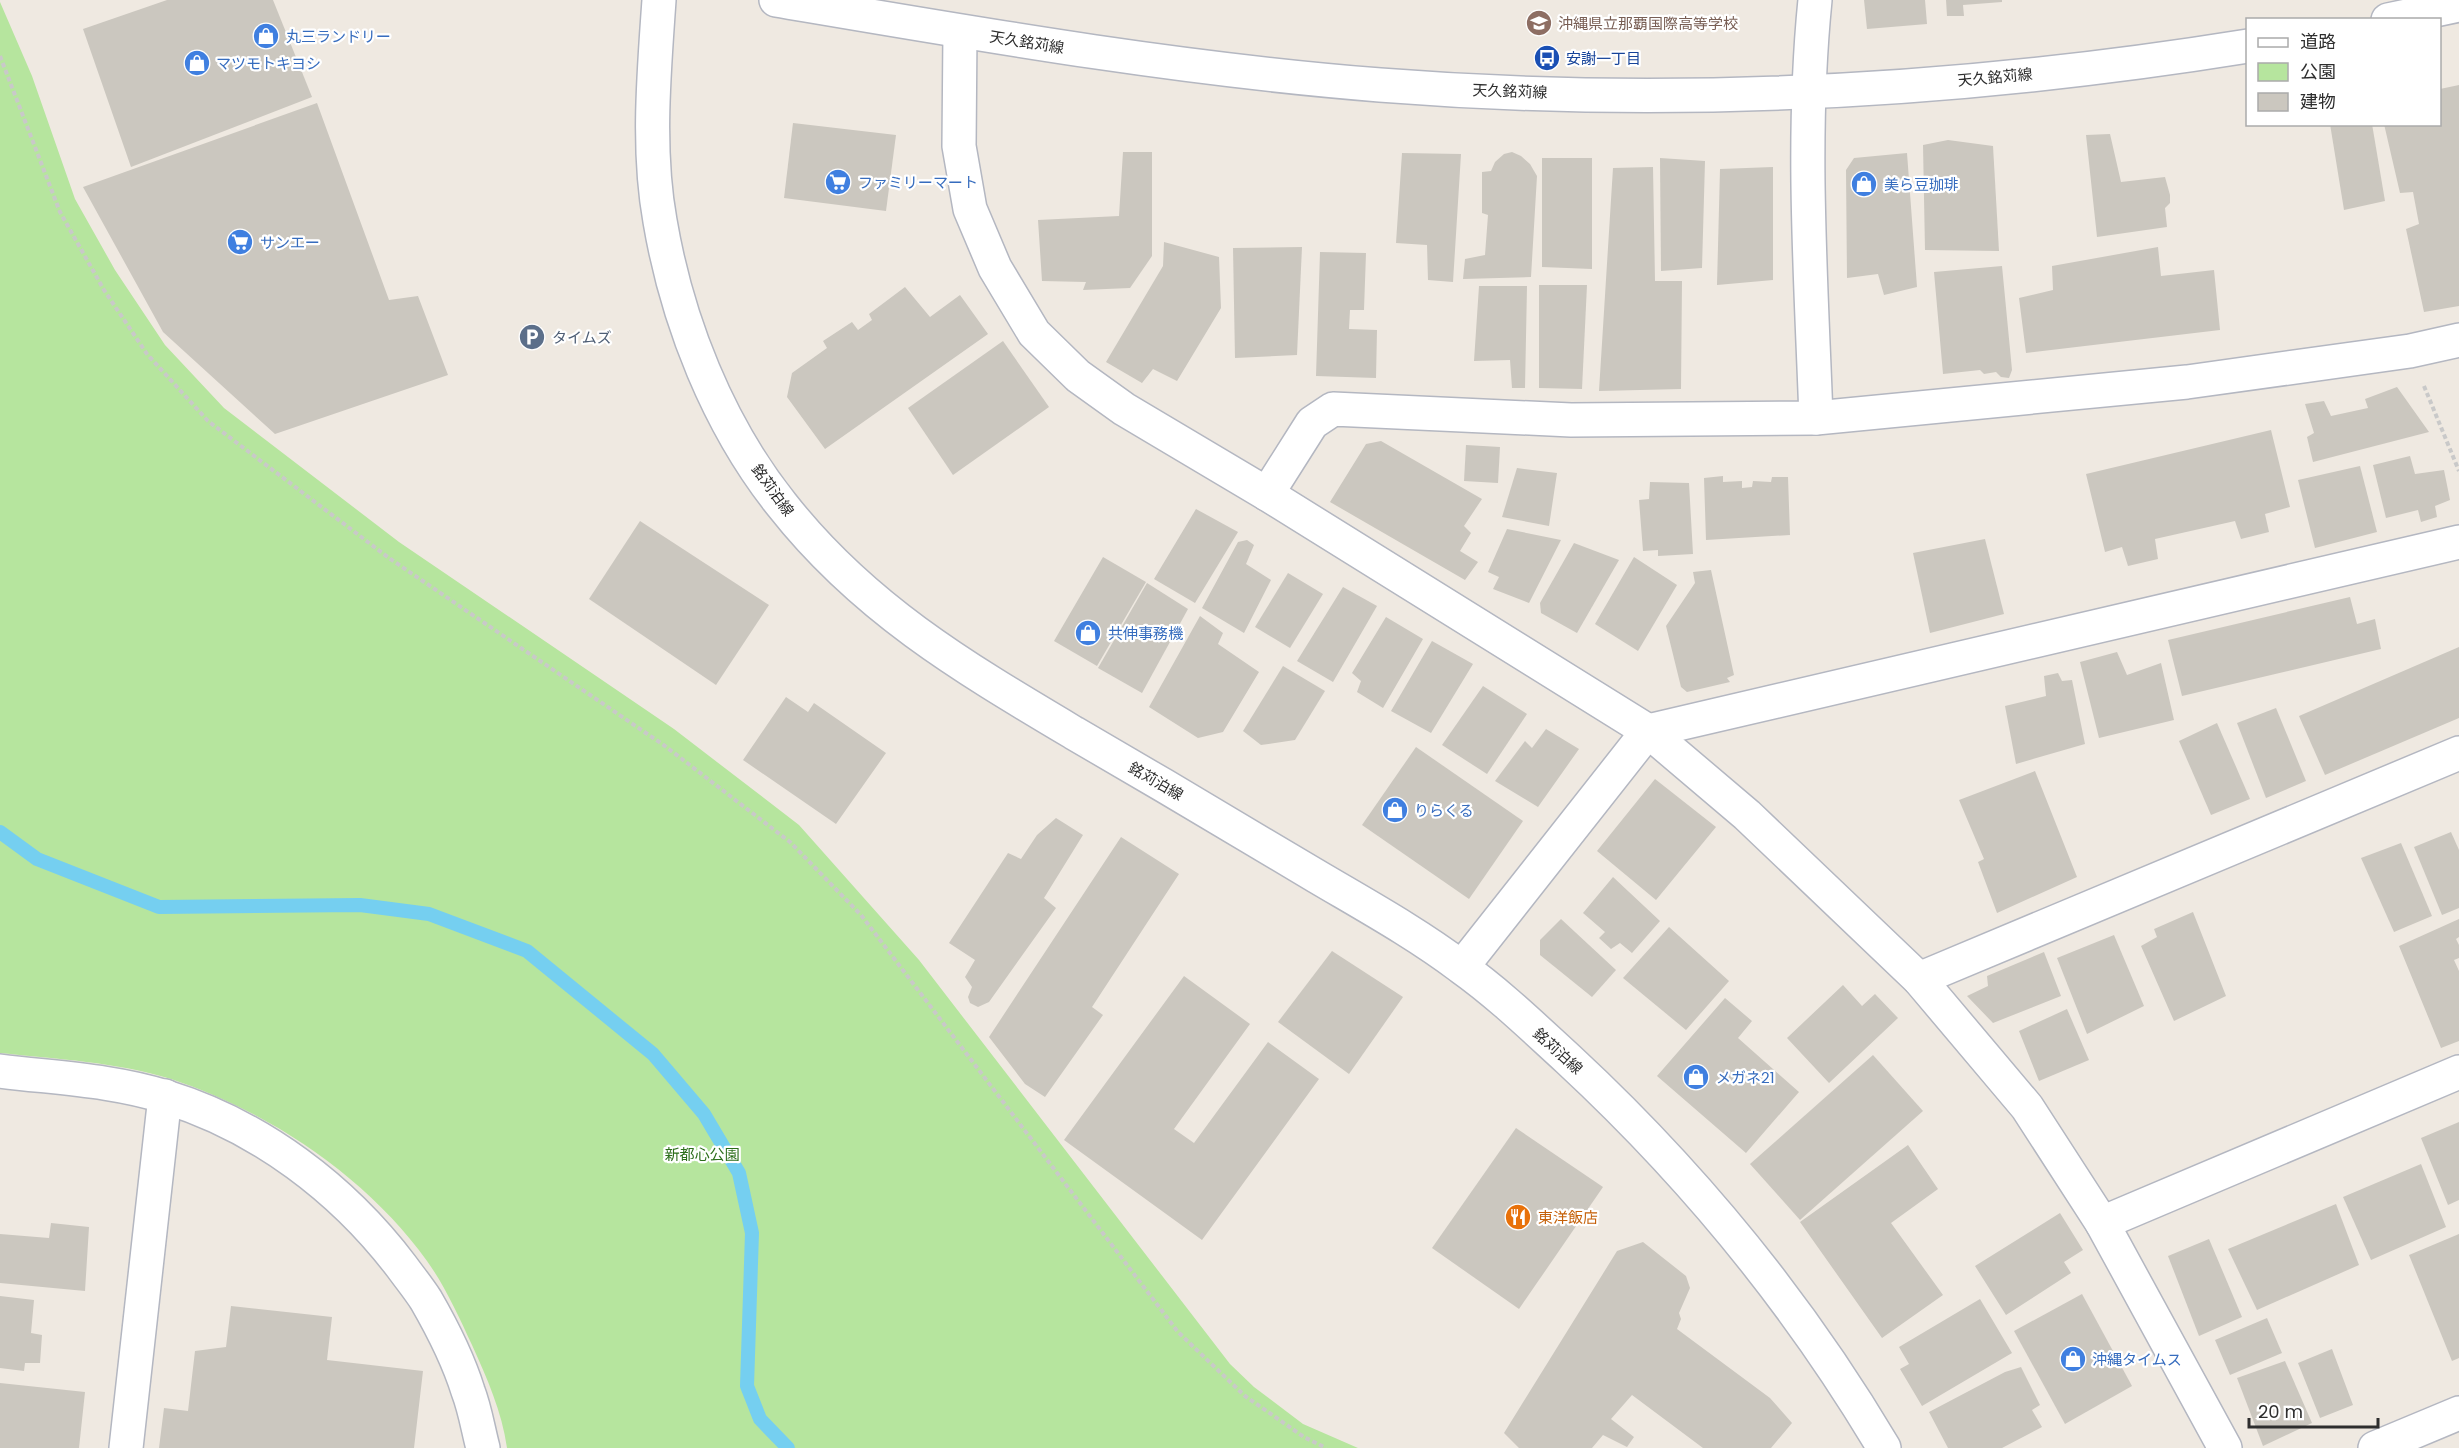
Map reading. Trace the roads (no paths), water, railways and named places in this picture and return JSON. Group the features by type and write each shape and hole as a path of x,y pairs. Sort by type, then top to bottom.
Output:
{"street":[{"name":"銘苅泊線","path":"659,0 654,90 654,160 659,218 673,279 690,333 716,396 747,454 781,505 827,556 872,599 962,667 1352,897 1462,967 1619,1106 1721,1217 1780,1291 1846,1383 1884,1448"},
{"name":"天久銘苅線","path":"776,0 1126,58 1383,85 1642,95 1807,93 2043,73 2246,46"},
{"path":"1815,0 1807,93 1816,418"},
{"path":"2397,18 2459,5"},
{"path":"960,32 957,74 959,146 970,209 995,268 1034,333 1078,376 1124,409 1267,494 1648,731 1747,815 1919,979 2027,1107 2102,1222 2224,1448"},
{"path":"1267,494 1312,423 1333,409 1570,420 1816,418 2187,382 2410,351 2459,340"},
{"path":"1462,967 1648,731 2459,542"},
{"path":"1919,979 2459,753"},
{"path":"0,1071 116,1086 165,1096 221,1118 274,1148 319,1179 354,1211 386,1246 425,1299 468,1390 483,1448"},
{"path":"2102,1222 2459,1072"},
{"path":"126,1448 165,1096"},
{"path":"2375,1448 2459,1413"}],"waterway":[{"path":"0,832 37,859 159,907 360,905 429,914 527,951 653,1054 704,1114 739,1173 752,1233 747,1386 760,1419 788,1448"}],"place":[{"name":"沖縄県立那覇国際高等学校","path":"1539,23"},
{"name":"丸三ランドリー","path":"266,36"},
{"name":"安謝一丁目","path":"1547,58"},
{"name":"マツモトキヨシ","path":"197,63"},
{"name":"ファミリーマート","path":"838,182"},
{"name":"美ら豆珈琲","path":"1864,184"},
{"name":"サンエー","path":"240,242"},
{"name":"タイムズ","path":"532,337"},
{"name":"共伸事務機","path":"1088,633"},
{"name":"りらくる","path":"1395,810"},
{"name":"メガネ21","path":"1696,1077"},
{"name":"東洋飯店","path":"1518,1217"},
{"name":"沖縄タイムス","path":"2073,1359"}],"park label":[{"name":"新都心公園","path":"702,1154"}]}
